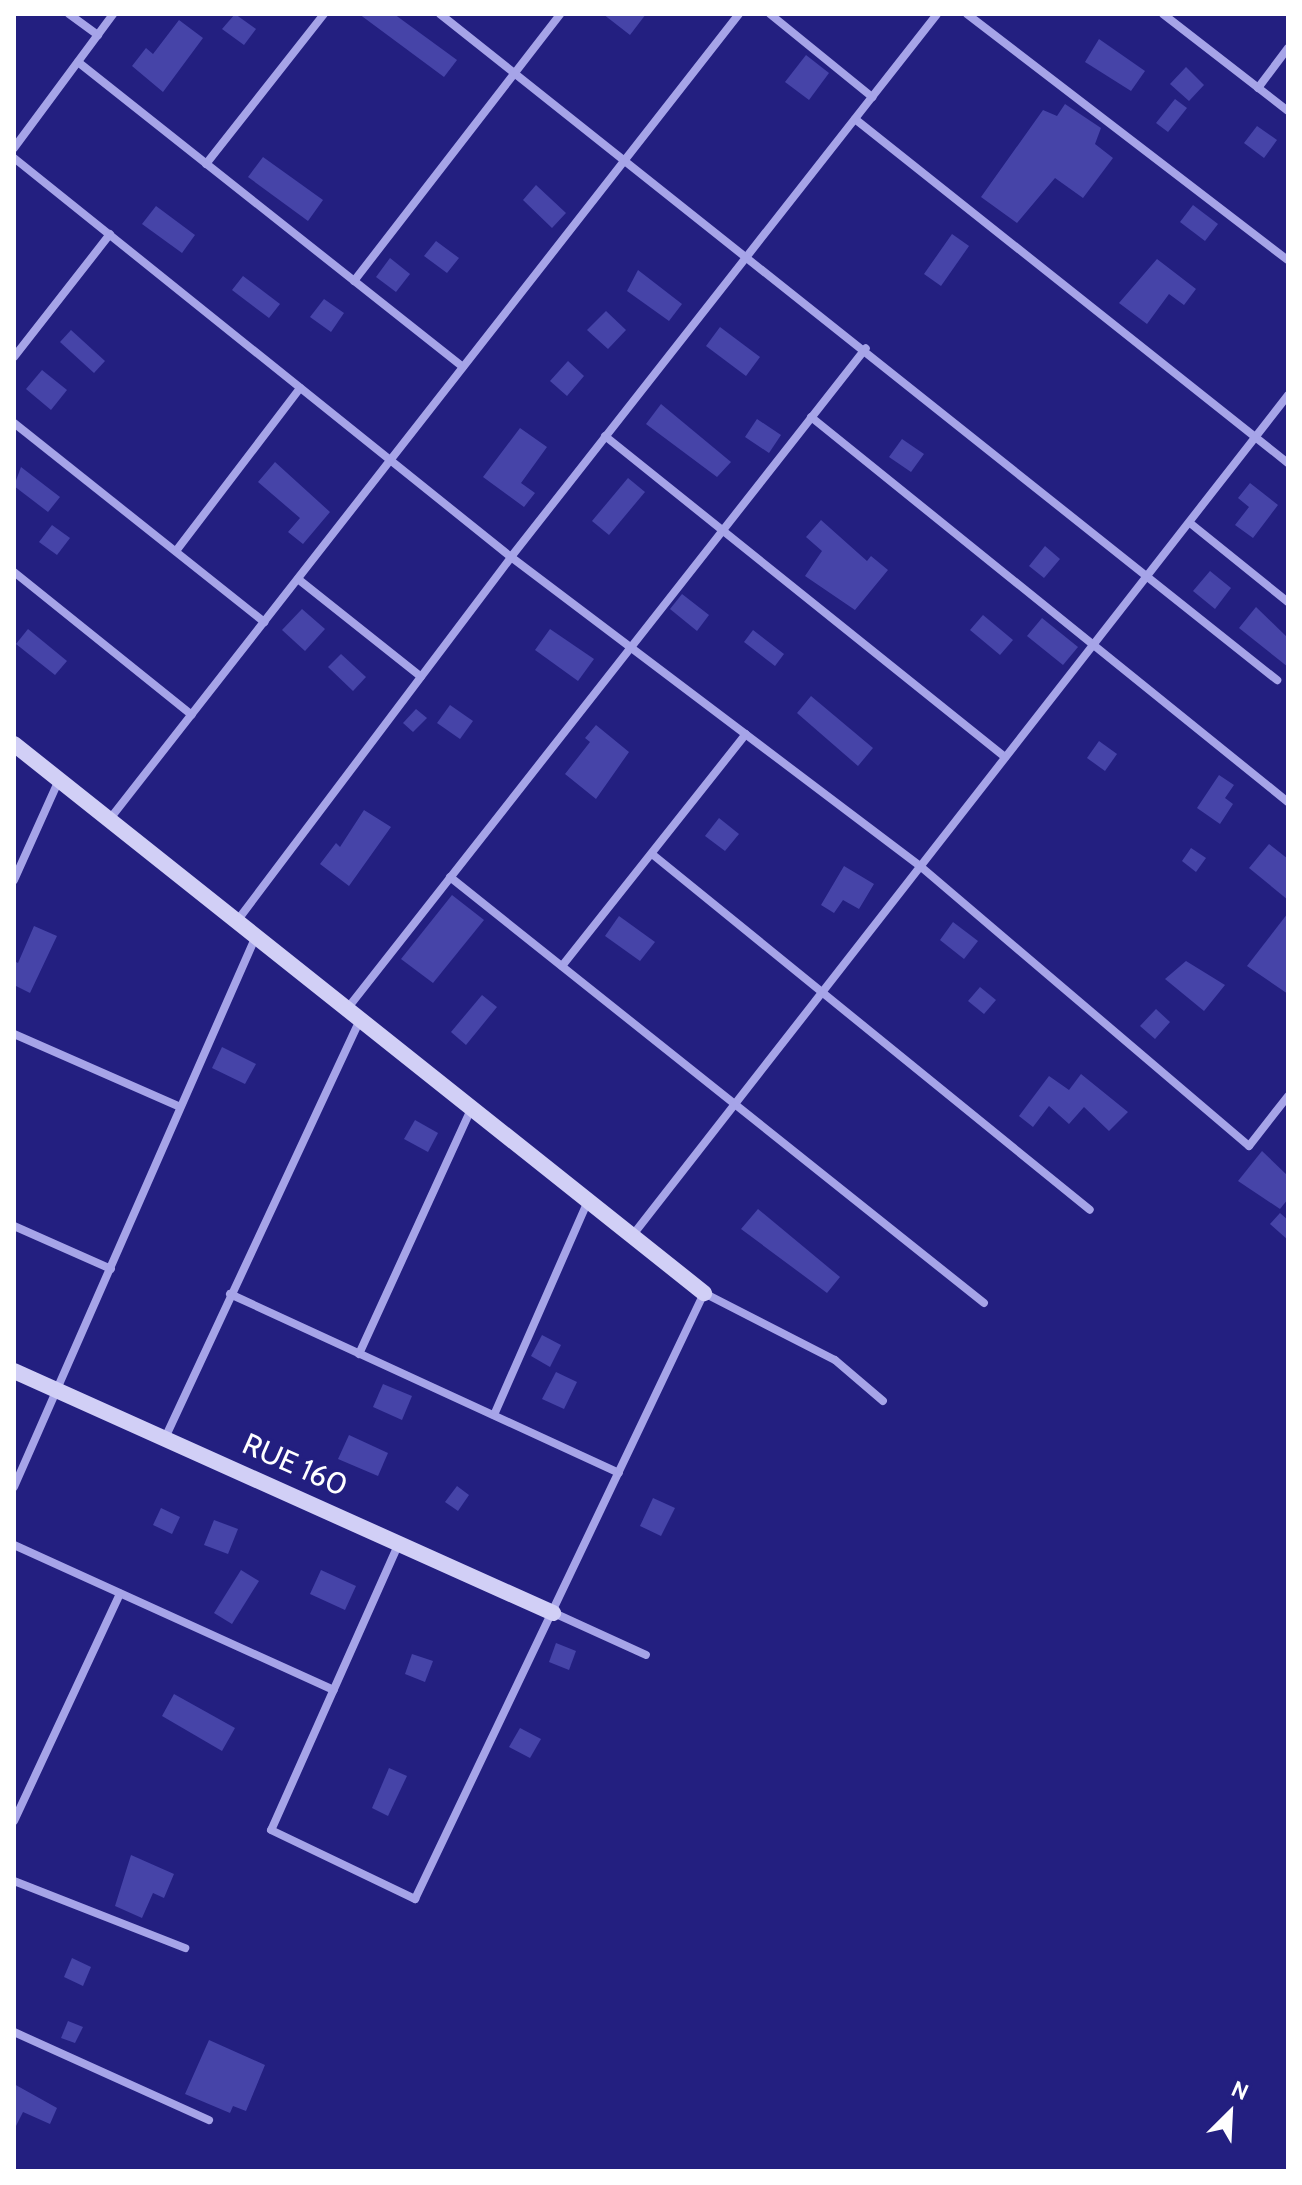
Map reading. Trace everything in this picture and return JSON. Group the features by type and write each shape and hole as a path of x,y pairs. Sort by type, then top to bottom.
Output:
{"street":[{"path":"69,14 98,35"},
{"path":"14,148 113,14"},
{"path":"206,164 324,14"},
{"path":"440,14 866,348 1277,680"},
{"path":"354,281 560,14"},
{"path":"109,820 739,14"},
{"path":"770,14 872,97"},
{"path":"237,921 511,557 937,14"},
{"path":"967,14 1288,260"},
{"path":"1163,14 1288,111"},
{"path":"1258,88 1288,48"},
{"path":"78,62 463,367"},
{"path":"855,119 1288,463"},
{"path":"14,158 511,557 920,866 1249,1146 1288,1096"},
{"path":"14,357 110,234"},
{"path":"165,1438 353,1014 450,877 866,348"},
{"path":"176,551 300,388"},
{"path":"632,1236 1288,395"},
{"path":"811,417 1288,802"},
{"path":"14,423 264,622"},
{"path":"605,436 1005,757"},
{"path":"1190,523 1288,602"},
{"path":"14,572 192,715"},
{"path":"298,579 421,677"},
{"path":"562,966 746,734"},
{"path":"14,744 704,1293 835,1360 883,1401"},
{"path":"14,880 59,780"},
{"path":"652,854 1090,1210"},
{"path":"450,877 984,1303"},
{"path":"14,1487 256,936"},
{"path":"14,1034 180,1107"},
{"path":"359,1354 472,1108"},
{"path":"494,1415 588,1201"},
{"path":"14,1226 111,1269"},
{"path":"400,1542 271,1830 415,1899 704,1293"},
{"path":"230,1294 619,1473"},
{"name":"RUE 160","path":"14,1371 553,1613"},
{"path":"14,1545 334,1690"},
{"path":"14,1821 120,1594"},
{"path":"553,1613 646,1655"},
{"path":"14,1881 185,1948"},
{"path":"14,2032 209,2120"}],"building":[{"path":"235,14 256,29 244,45 222,29"},
{"path":"359,14 394,14 457,60 444,77"},
{"path":"603,14 646,14 630,35"},
{"path":"179,20 203,38 163,92 132,66 146,48 153,54"},
{"path":"1099,39 1145,71 1131,91 1085,62"},
{"path":"806,55 829,73 809,100 785,82"},
{"path":"1186,67 1204,85 1189,101 1170,84"},
{"path":"1175,99 1187,108 1168,132 1156,123"},
{"path":"1065,104 1101,128 1095,144 1113,158 1083,198 1055,178 1017,223 981,197 1043,110 1057,116"},
{"path":"1257,126 1277,140 1264,158 1244,143"},
{"path":"263,157 323,200 308,221 248,177"},
{"path":"536,185 566,213 552,228 523,200"},
{"path":"1193,205 1218,224 1205,241 1180,222"},
{"path":"156,206 195,235 182,253 142,224"},
{"path":"952,234 969,246 941,286 924,274"},
{"path":"436,241 459,258 447,273 424,256"},
{"path":"390,258 410,274 396,292 376,277"},
{"path":"1157,259 1196,289 1184,305 1169,294 1147,324 1119,303"},
{"path":"638,270 682,304 669,321 627,291"},
{"path":"243,276 280,304 269,318 232,290"},
{"path":"324,299 344,313 331,332 310,317"},
{"path":"606,311 626,330 608,349 587,330"},
{"path":"720,327 760,357 746,376 706,346"},
{"path":"71,330 105,361 94,373 60,342"},
{"path":"568,361 584,376 567,396 550,381"},
{"path":"42,370 67,390 51,410 26,389"},
{"path":"661,404 731,462 717,477 646,424"},
{"path":"757,419 781,435 769,453 745,437"},
{"path":"520,428 547,447 521,483 535,493 524,507 483,477"},
{"path":"902,439 924,454 911,472 889,457"},
{"path":"275,462 330,512 303,544 288,532 300,518 258,482"},
{"path":"21,467 60,497 48,512 14,486"},
{"path":"628,478 645,492 609,535 592,521"},
{"path":"1250,483 1278,505 1253,538 1235,525 1249,507 1238,498"},
{"path":"821,520 867,561 871,556 888,570 855,610 805,576 822,551 806,537"},
{"path":"52,525 70,538 57,555 39,542"},
{"path":"1045,546 1060,559 1044,578 1029,566"},
{"path":"1210,571 1231,588 1215,609 1193,591"},
{"path":"682,594 709,615 697,631 670,609"},
{"path":"1256,607 1288,638 1288,667 1239,628"},
{"path":"302,609 325,629 305,651 282,630"},
{"path":"983,615 1013,640 1000,655 970,630"},
{"path":"1042,618 1078,647 1063,665 1027,636"},
{"path":"28,629 67,661 55,675 16,644"},
{"path":"550,629 594,659 578,681 535,650"},
{"path":"753,630 784,654 775,666 744,642"},
{"path":"341,654 366,677 353,691 328,667"},
{"path":"811,696 873,748 858,766 797,713"},
{"path":"450,705 473,721 460,739 437,723"},
{"path":"416,709 427,718 413,732 403,723"},
{"path":"596,725 629,752 596,799 565,774 590,742 585,738"},
{"path":"1099,741 1117,754 1105,771 1087,758"},
{"path":"1219,775 1234,785 1225,798 1233,804 1220,824 1197,808"},
{"path":"364,810 391,827 349,886 320,864 336,843 340,847"},
{"path":"719,818 739,834 725,851 705,836"},
{"path":"1269,844 1288,859 1288,900 1249,868"},
{"path":"1191,848 1206,858 1196,872 1182,861"},
{"path":"844,866 874,884 859,909 843,900 834,913 821,905"},
{"path":"452,895 484,920 433,983 401,959"},
{"path":"1288,913 1288,994 1247,966"},
{"path":"619,916 655,942 640,961 605,936"},
{"path":"953,922 978,941 964,959 940,940"},
{"path":"34,926 57,936 30,993 14,985 14,961 18,963"},
{"path":"1186,961 1225,985 1204,1011 1165,979"},
{"path":"980,987 996,1000 984,1014 968,1001"},
{"path":"482,995 497,1007 466,1045 451,1032"},
{"path":"1156,1009 1170,1022 1155,1039 1140,1026"},
{"path":"222,1047 256,1064 245,1084 212,1068"},
{"path":"1081,1074 1128,1112 1109,1131 1084,1107 1069,1124 1049,1106 1033,1127 1019,1116 1049,1076 1069,1090"},
{"path":"415,1120 438,1133 428,1152 404,1139"},
{"path":"1262,1151 1288,1176 1288,1199 1280,1209 1238,1181"},
{"path":"758,1209 840,1277 827,1293 741,1229"},
{"path":"1280,1213 1288,1220 1288,1240 1270,1224"},
{"path":"542,1335 561,1345 550,1367 531,1356"},
{"path":"556,1372 577,1382 564,1409 542,1399"},
{"path":"383,1384 412,1396 402,1420 373,1407"},
{"path":"349,1435 388,1453 378,1476 338,1459"},
{"path":"457,1486 469,1495 458,1511 445,1502"},
{"path":"653,1498 675,1508 661,1536 640,1526"},
{"path":"161,1508 180,1517 172,1534 153,1525"},
{"path":"214,1520 238,1529 228,1554 204,1545"},
{"path":"241,1570 259,1581 232,1624 214,1613"},
{"path":"321,1570 356,1586 345,1610 310,1594"},
{"path":"556,1643 576,1651 569,1670 549,1662"},
{"path":"412,1654 433,1661 425,1682 405,1674"},
{"path":"174,1694 235,1728 222,1751 162,1716"},
{"path":"520,1728 541,1739 530,1758 509,1747"},
{"path":"389,1768 407,1776 388,1816 372,1808"},
{"path":"131,1855 174,1874 164,1898 153,1893 142,1918 115,1906"},
{"path":"72,1958 91,1967 83,1986 64,1977"},
{"path":"68,2021 83,2027 75,2043 61,2038"},
{"path":"209,2040 265,2065 246,2111 233,2106 230,2113 185,2094"},
{"path":"14,2084 57,2108 50,2124 23,2112 14,2130"}]}
